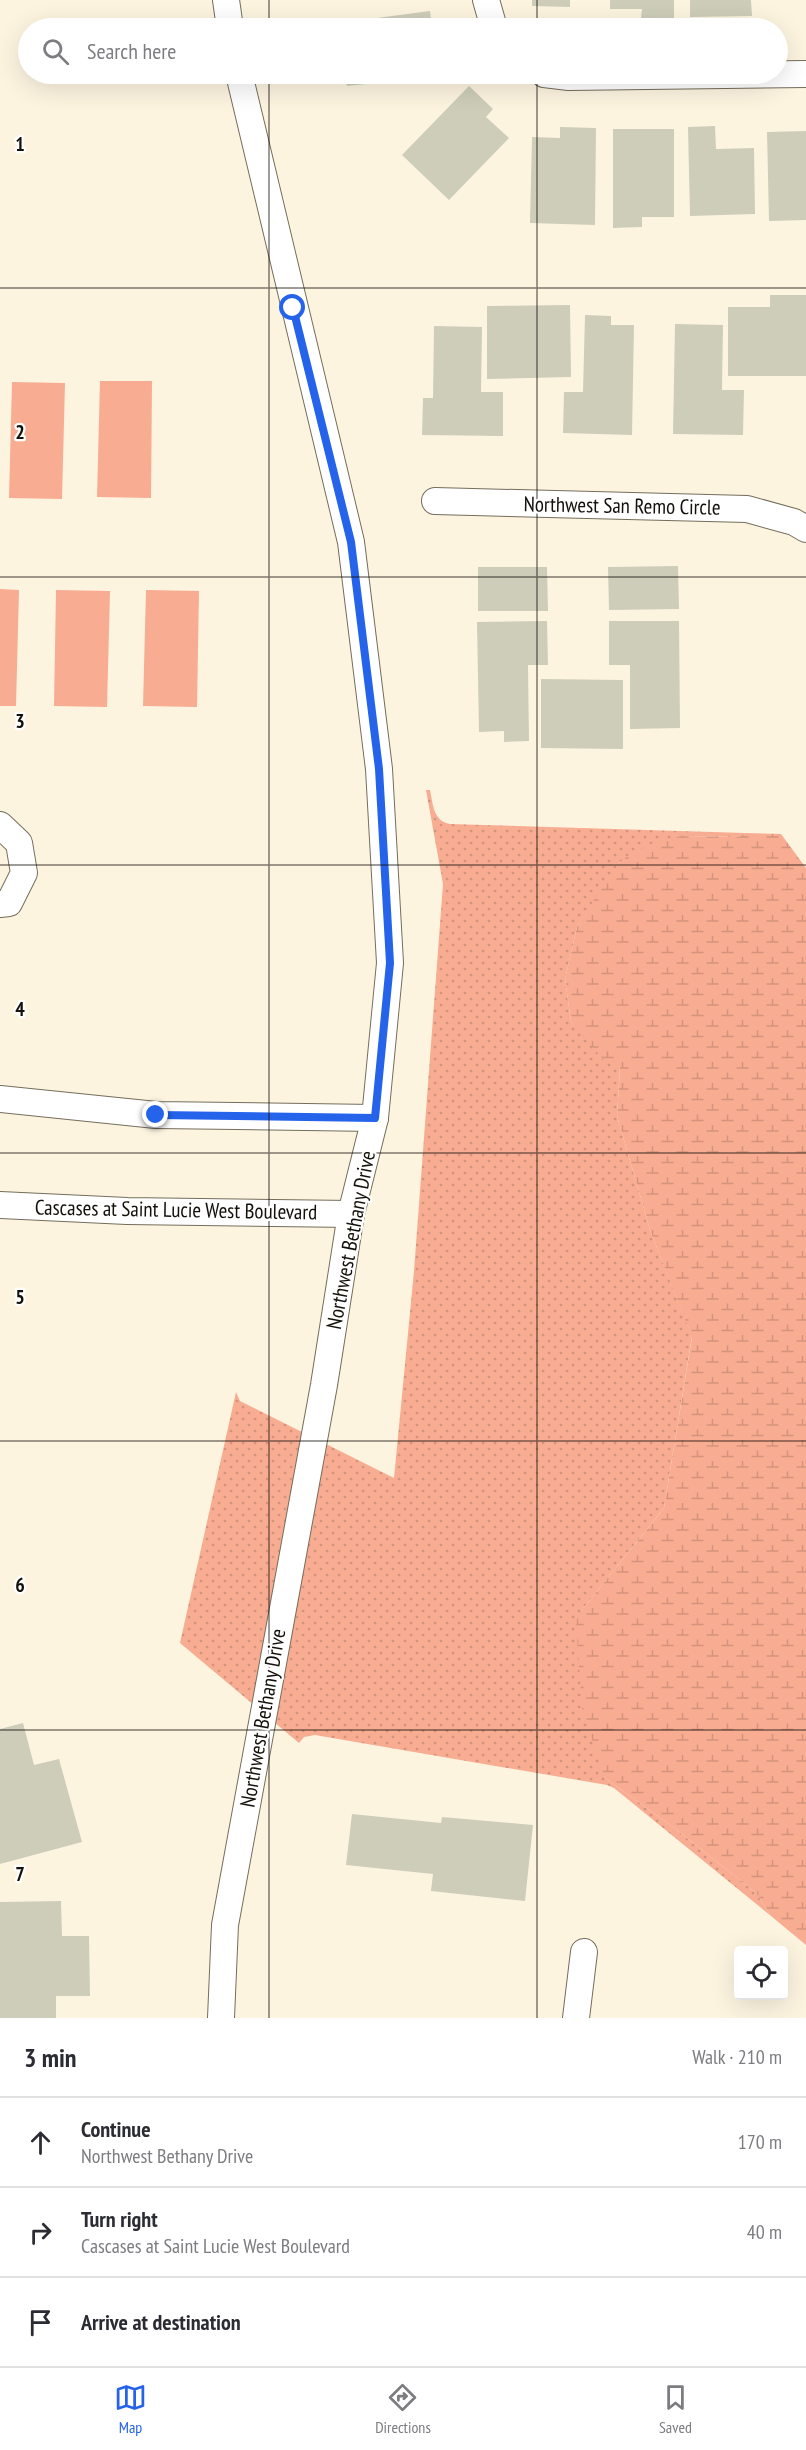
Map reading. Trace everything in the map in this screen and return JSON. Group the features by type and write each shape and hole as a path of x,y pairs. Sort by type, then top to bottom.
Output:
{"street":[{"path":"226,0 229,18"},
{"path":"486,0 491,18"},
{"path":"788,75 806,75"},
{"name":"Northwest Bethany Drive","path":"221,2018 225,1925 324,1385 351,1214 375,1118 390,963 379,769 352,554 241,84"},
{"name":"Northwest San Remo Circle","path":"435,501 747,509 794,522 806,529"},
{"path":"0,825 19,843 24,873 9,903 0,904"},
{"path":"0,1099 156,1115 375,1118"},
{"name":"Cascases at Saint Lucie West Boulevard","path":"0,1205 127,1211 351,1214"},
{"path":"576,2018 584,1952"}],"green space":[{"path":"100,381 152,381 151,498 97,497"},
{"path":"12,382 65,383 62,499 9,498"},
{"path":"0,589 19,590 16,706 0,706"},
{"path":"56,590 110,591 107,707 54,706"},
{"path":"146,590 199,591 197,707 143,706"},
{"path":"426,790 430,790 437,816 450,824 745,833 738,837 681,836 620,862 577,927 565,979 571,1022 620,1067 617,1116 651,1233 692,1336 664,1508 581,1611 605,1778 673,1827 756,1893 771,1916 614,1788 315,1735 304,1737 299,1743 180,1643 236,1392 240,1401 394,1478 414,1271 443,884"},
{"path":"745,833 781,834 806,868 806,1945 771,1916 756,1893 673,1827 605,1778 582,1709 576,1621 581,1611 664,1508 692,1337 651,1233 617,1116 620,1067 605,1062 571,1022 565,979 577,927 620,862 632,853 655,842 681,836 738,837"}],"building":[{"path":"532,0 570,0 570,7 532,6"},
{"path":"610,0 674,0 674,18 641,18 642,9 610,9"},
{"path":"690,0 751,0 752,16 690,17"},
{"path":"430,11 431,18 377,18"},
{"path":"469,86 493,109 486,117 509,138 449,200 402,155"},
{"path":"715,126 716,149 754,148 755,214 690,216 688,127"},
{"path":"560,127 596,128 595,225 530,223 532,137 560,138"},
{"path":"613,129 674,129 674,217 642,217 642,227 613,228"},
{"path":"806,131 806,220 769,221 767,132"},
{"path":"770,295 806,295 806,376 728,376 728,307 770,307"},
{"path":"570,305 571,377 487,379 487,306"},
{"path":"585,315 611,316 611,325 634,325 632,435 563,433 564,392 583,392"},
{"path":"675,324 723,325 722,390 744,390 743,435 673,434"},
{"path":"434,326 482,327 481,392 503,392 503,436 422,435 423,398 433,398"},
{"path":"678,566 679,609 609,610 608,567"},
{"path":"478,567 547,567 548,611 478,611"},
{"path":"547,621 548,665 528,665 529,741 504,742 504,731 479,732 477,622"},
{"path":"609,621 679,621 680,728 630,729 630,665 609,665"},
{"path":"541,679 623,680 623,749 541,748"},
{"path":"23,1723 34,1765 59,1759 82,1842 0,1864 0,1729"},
{"path":"352,1814 441,1823 442,1817 533,1825 525,1901 431,1891 433,1874 346,1865"},
{"path":"61,1901 62,1936 89,1936 90,1996 56,1996 56,2018 0,2018 0,1902"}],"route":[{"path":"156,1115 375,1118 390,963 379,769 351,542 293,308"}]}
